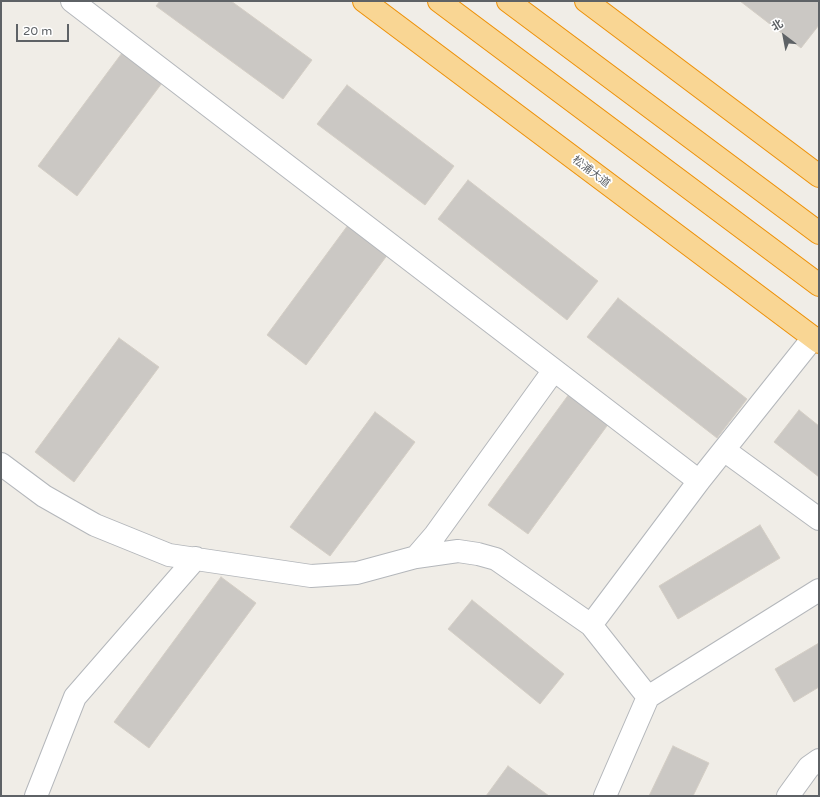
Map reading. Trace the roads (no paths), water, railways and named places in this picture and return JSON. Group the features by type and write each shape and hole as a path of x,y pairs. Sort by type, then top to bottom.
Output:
{"highway":[{"name":"松浦大道","path":"364,1 816,340"},
{"path":"439,1 819,284"},
{"path":"508,1 819,233"},
{"path":"586,1 819,176"}],"street":[{"path":"72,1 699,481"},
{"path":"591,624 699,481 816,340"},
{"path":"416,558 435,535 554,370"},
{"path":"724,450 819,519"},
{"path":"1,464 44,496 95,525 169,555 311,576 357,573 416,558 458,551 496,559 591,624 648,697"},
{"path":"36,796 75,696 196,558"},
{"path":"605,796 648,697 819,590"},
{"path":"788,796 809,767 819,760"}]}
